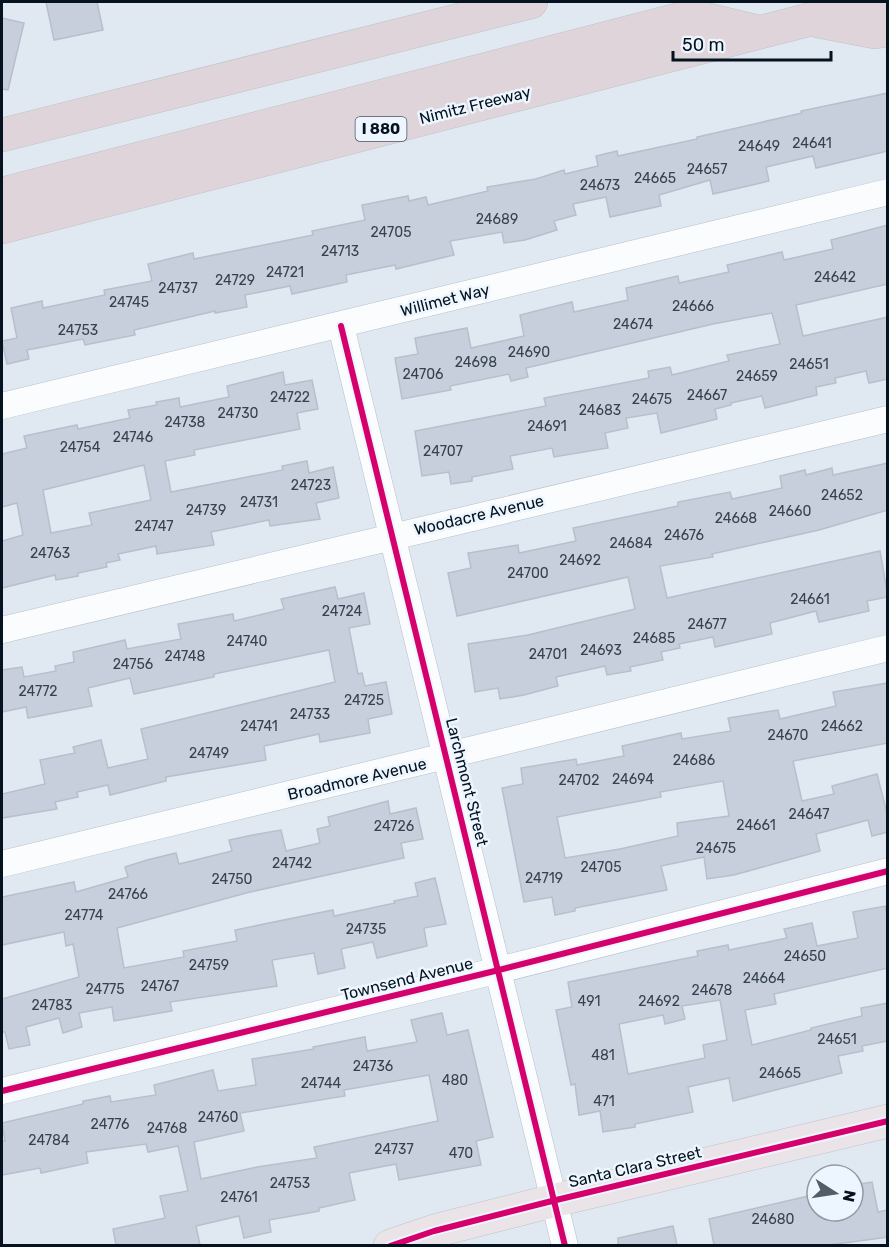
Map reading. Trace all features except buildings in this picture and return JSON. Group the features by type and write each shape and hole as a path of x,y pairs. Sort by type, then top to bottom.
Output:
{"highway":[{"path":"2,135 531,2"},
{"path":"2,172 680,2"},
{"name":"Nimitz Freeway","path":"2,227 878,2"},
{"name":"I 880","path":"2,194 692,16 760,32"},
{"path":"811,20 875,32 888,30"}],"main road":[{"name":"Santa Clara Street","path":"390,1245 434,1231 552,1201 888,1121"}],"street":[{"name":"Willimet Way","path":"2,406 341,326 888,192"},
{"name":"Larchmont Street","path":"341,326 499,970 552,1201 565,1245"},
{"name":"Woodacre Avenue","path":"2,630 888,419"},
{"name":"Broadmore Avenue","path":"2,864 447,758 888,648"},
{"name":"Townsend Avenue","path":"2,1090 499,970 888,871"}],"cycle path":[{"path":"341,326 565,1246"},
{"path":"2,1091 499,970 888,871"},
{"path":"390,1246 434,1231 552,1201 888,1121"}]}
